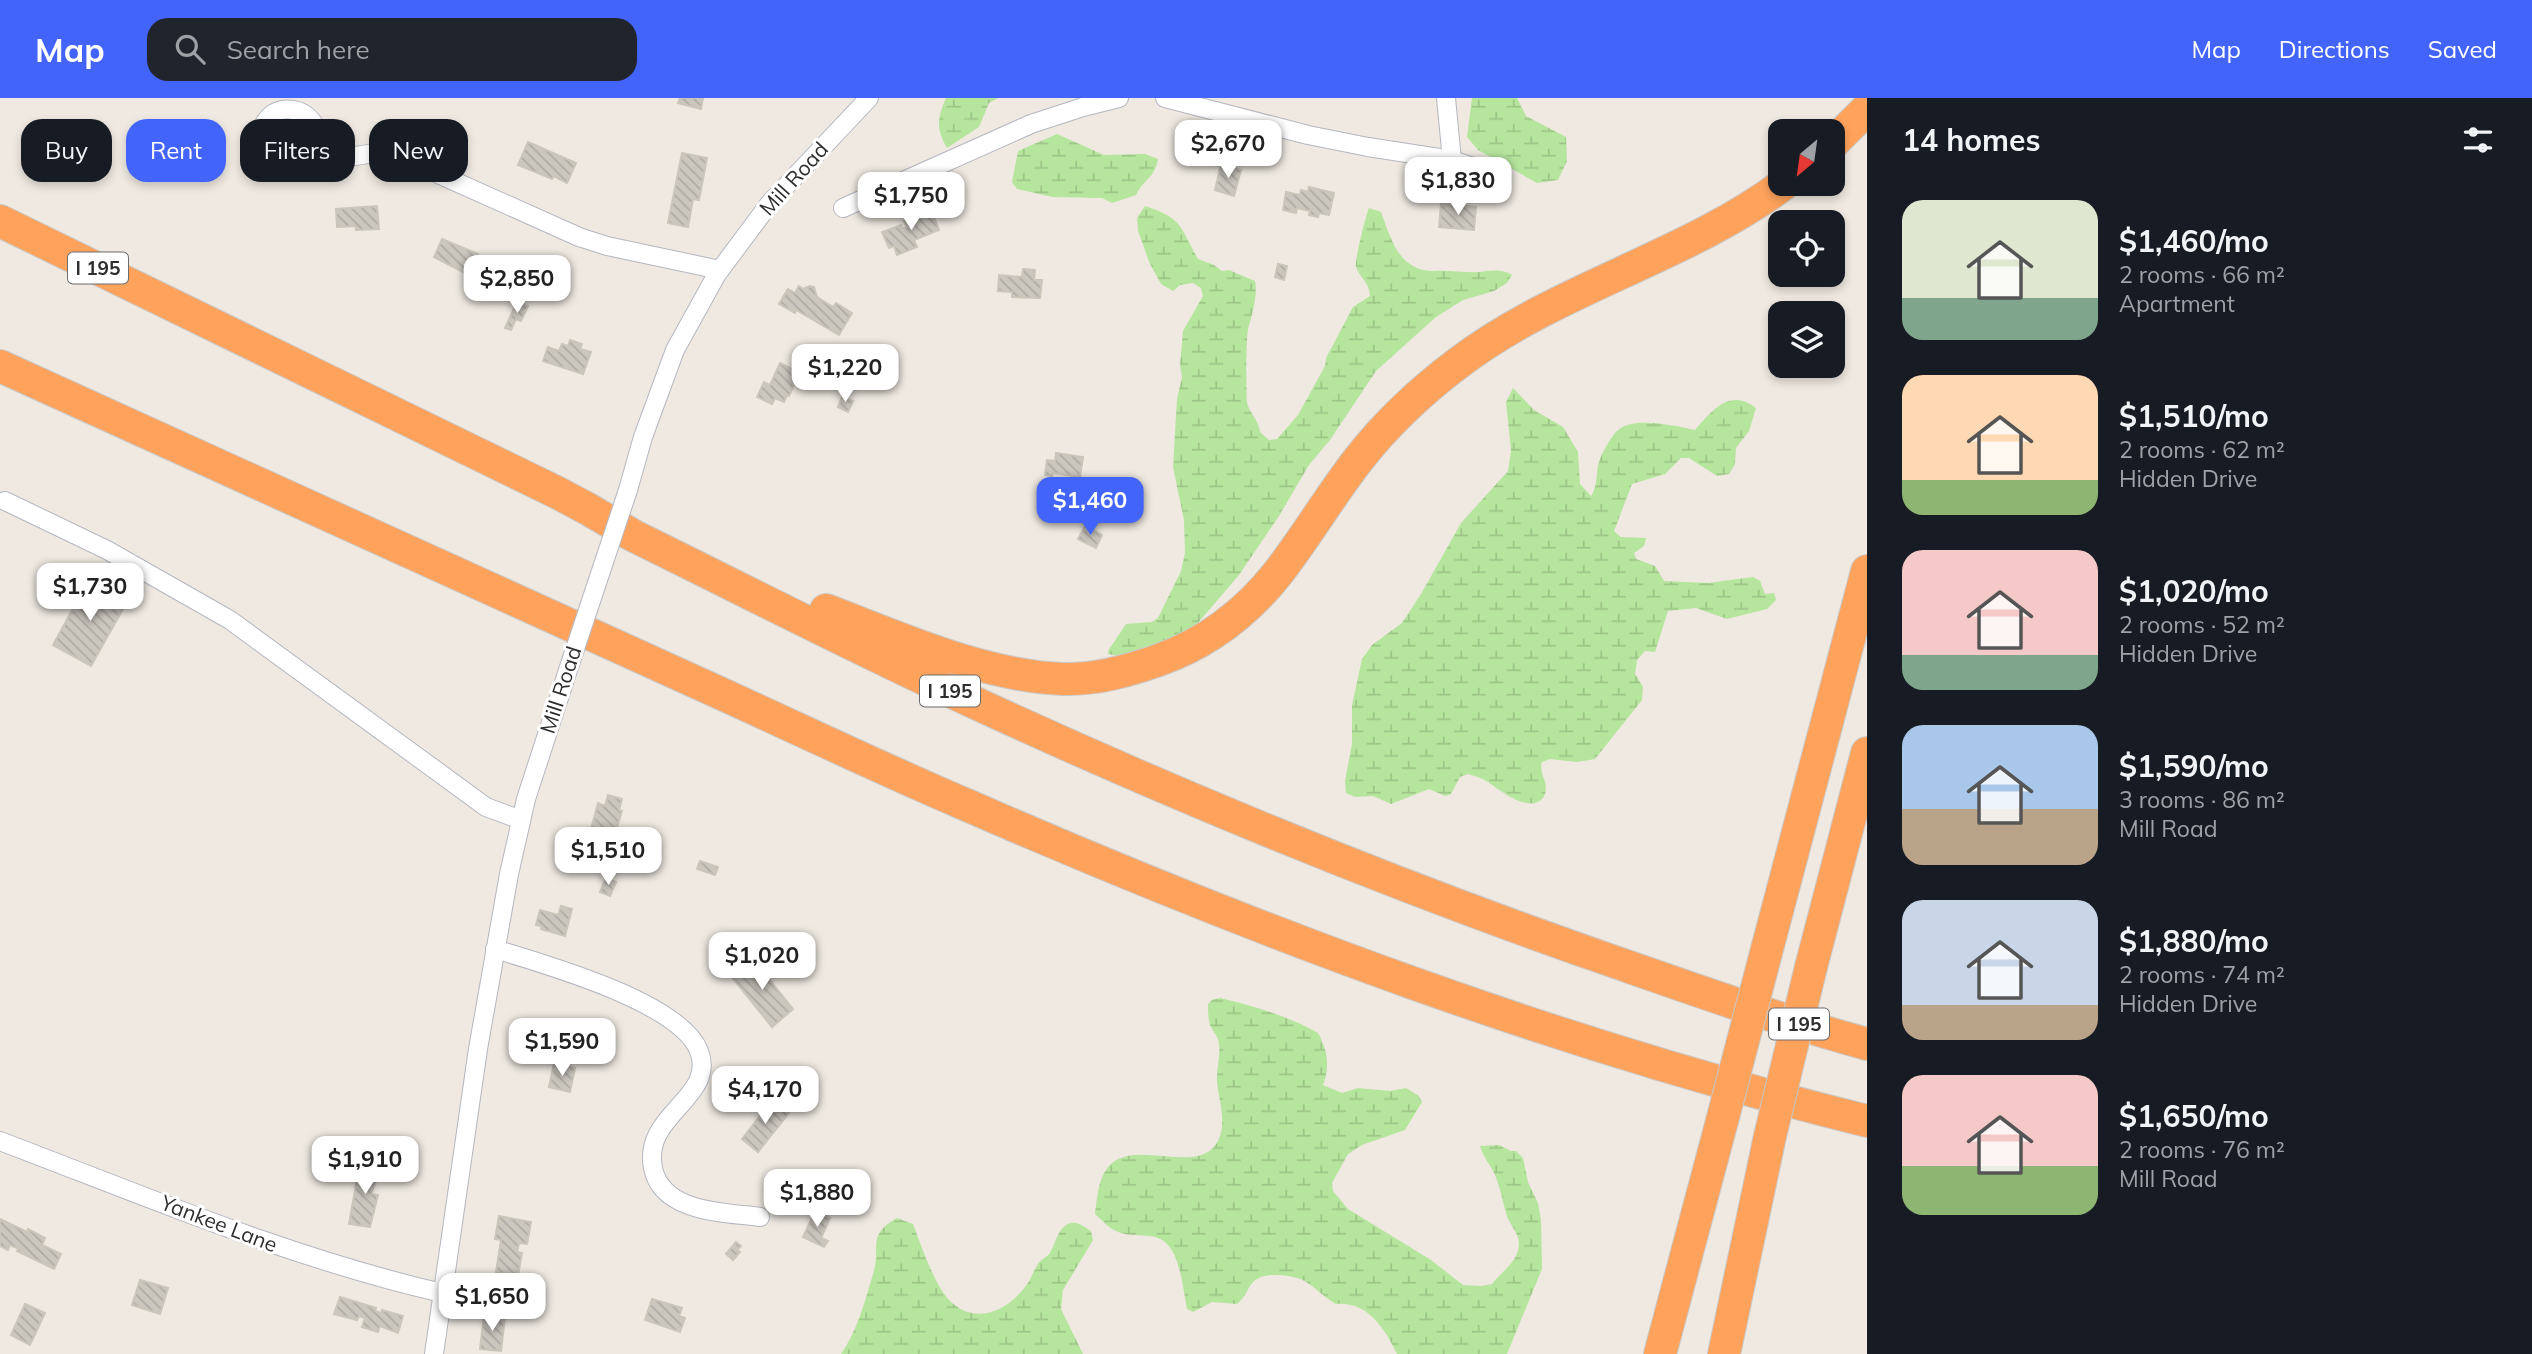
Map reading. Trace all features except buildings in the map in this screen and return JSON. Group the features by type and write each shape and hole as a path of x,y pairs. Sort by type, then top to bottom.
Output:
{"highway":[{"path":"1845,131 1867,109"},
{"path":"634,536 866,625 997,670 1065,679 1087,678 1131,669 1172,656 1226,625 1248,606 1279,572 1376,438 1418,395 1458,363 1531,316 1708,230 1768,194"},
{"name":"I 195","path":"0,221 589,509 634,536 969,701 1324,855 1527,932 1745,1007 1867,1044"},
{"path":"0,366 904,778 1087,856 1335,954 1493,1011 1640,1060 1867,1123"},
{"path":"1661,1354 1867,571"},
{"path":"1724,1354 1770,1136 1867,753"}],"street":[{"name":"Mill Road","path":"434,1354 495,949 521,820 569,664 628,490 631,472 675,350 720,270 771,203 869,98"},
{"path":"843,208 1005,134 1057,115 1119,98"},
{"path":"1166,98 1333,141 1452,160 1494,174"},
{"path":"1446,98 1452,160"},
{"path":"355,156 374,153 398,156 579,237 607,246 720,270"},
{"path":"5,501 107,550 230,620 486,807 521,820"},
{"path":"495,949 629,996 665,1014 688,1033 701,1055 702,1066 695,1088 657,1133 652,1144 654,1174 666,1193 685,1204 760,1217"},
{"name":"Yankee Lane","path":"0,1141 287,1250 364,1274 442,1293"}],"green space":[{"path":"946,98 998,98 989,103 979,127 947,148 939,123"},
{"path":"1472,98 1517,98 1526,116 1566,137 1567,161 1558,180 1537,183 1478,150 1467,137"},
{"path":"1057,134 1104,155 1145,154 1158,159 1151,175 1136,195 1112,203 1102,198 1052,197 1017,189 1012,182 1018,151"},
{"path":"1145,206 1167,215 1179,225 1198,259 1222,271 1229,270 1255,281 1255,299 1247,335 1247,402 1260,432 1269,440 1277,439 1298,415 1353,307 1370,296 1368,287 1356,267 1369,208 1381,212 1393,243 1413,266 1423,270 1500,271 1512,275 1507,283 1494,291 1463,300 1436,317 1376,371 1330,440 1309,465 1239,575 1191,631 1141,661 1108,654 1108,651 1126,624 1152,622 1158,618 1181,571 1185,553 1184,520 1173,467 1177,399 1182,377 1180,365 1183,331 1203,296 1201,288 1193,283 1180,285 1173,291 1161,284 1150,264 1138,231 1137,218"},
{"path":"1513,388 1534,410 1563,427 1578,452 1580,484 1591,496 1603,452 1618,430 1635,424 1656,423 1695,430 1715,409 1730,401 1746,402 1756,408 1749,431 1736,448 1735,464 1729,474 1717,476 1689,458 1681,458 1665,474 1632,484 1614,531 1621,537 1646,538 1644,546 1634,553 1636,559 1655,566 1664,581 1708,583 1753,577 1760,581 1765,594 1774,593 1776,600 1767,609 1727,619 1696,608 1668,611 1655,652 1645,651 1637,660 1635,674 1643,687 1642,700 1595,759 1577,762 1550,759 1542,762 1541,770 1546,789 1540,801 1525,803 1517,800 1486,781 1468,774 1460,777 1451,794 1445,796 1429,789 1391,804 1373,796 1355,797 1346,793 1345,781 1352,744 1352,705 1362,659 1372,645 1402,623 1461,523 1508,471 1511,451 1506,402"},
{"path":"1220,998 1270,1012 1318,1033 1327,1059 1323,1085 1342,1093 1358,1088 1390,1091 1406,1088 1419,1096 1422,1102 1405,1130 1362,1145 1348,1154 1332,1183 1333,1191 1348,1209 1431,1260 1463,1285 1492,1284 1514,1260 1519,1245 1495,1175 1480,1146 1499,1145 1516,1151 1523,1158 1541,1220 1542,1269 1507,1354 1397,1354 1381,1326 1366,1312 1347,1304 1336,1304 1305,1281 1290,1276 1262,1277 1253,1282 1237,1304 1212,1302 1193,1312 1187,1309 1179,1267 1168,1245 1152,1236 1117,1232 1095,1214 1102,1178 1108,1167 1119,1158 1133,1155 1196,1156 1209,1151 1218,1141 1222,1126 1217,1082 1219,1044 1210,1025 1208,1004"},
{"path":"897,1218 913,1224 934,1276 951,1302 971,1313 981,1314 1000,1308 1018,1295 1039,1262 1050,1253 1063,1228 1076,1223 1091,1231 1093,1240 1063,1290 1061,1309 1083,1354 841,1354 856,1326 867,1295 875,1265 878,1237 887,1225"}]}
